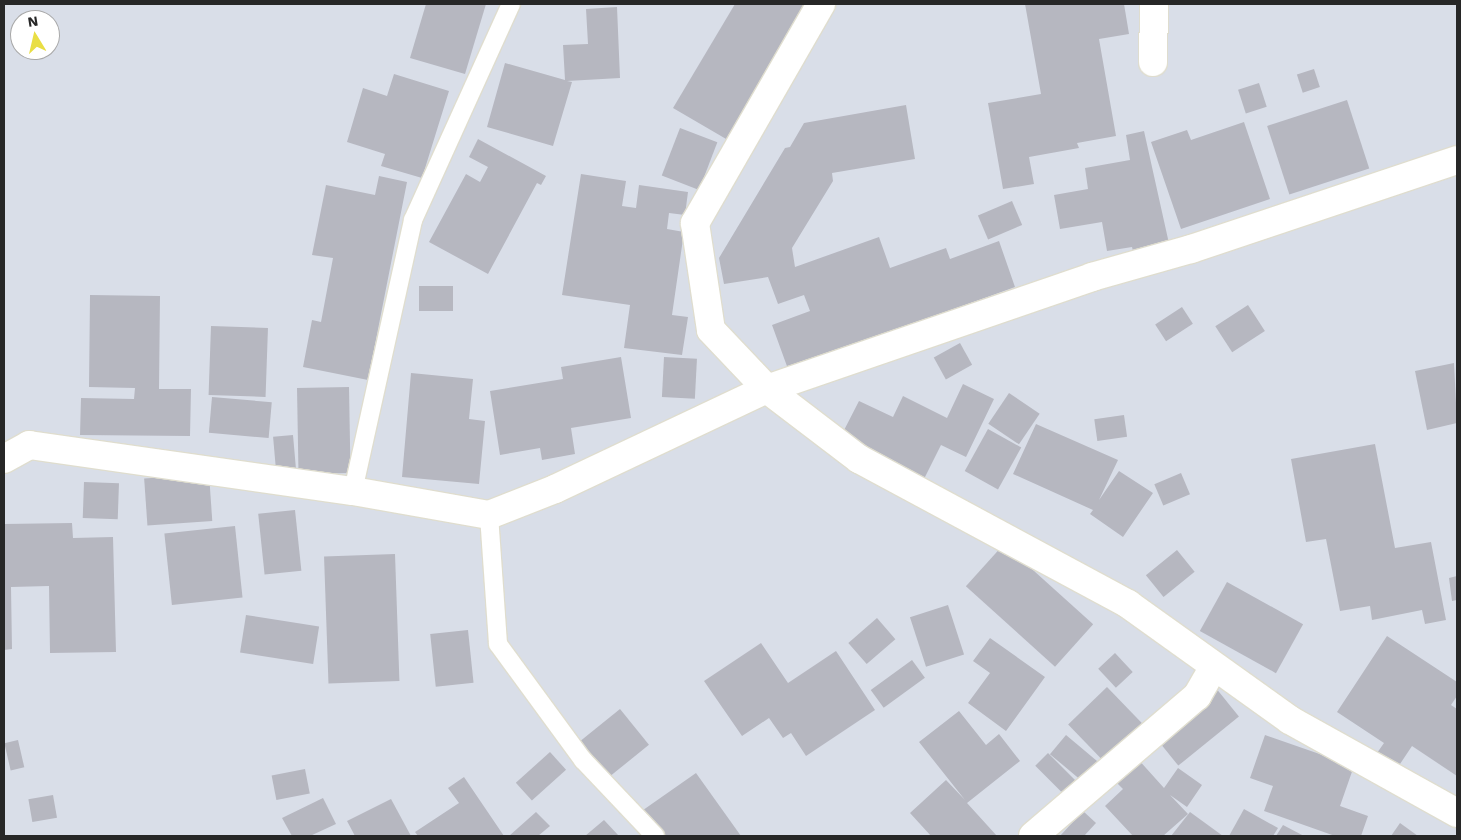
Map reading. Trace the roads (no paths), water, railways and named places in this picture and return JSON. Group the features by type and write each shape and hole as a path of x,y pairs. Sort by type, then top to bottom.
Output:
{"street":[{"path":"821,4 695,223 711,330 767,389 859,458 1128,604 1290,720 1457,813"},
{"path":"1153,62 1154,4"},
{"path":"4,460 29,446 353,491 489,515 555,489 767,389 1074,283 1192,249 1457,160"},
{"path":"1033,836 1197,696 1214,666"}],"lane":[{"path":"353,491 413,220 511,4"},
{"path":"489,515 498,644 583,760 655,836"}]}
